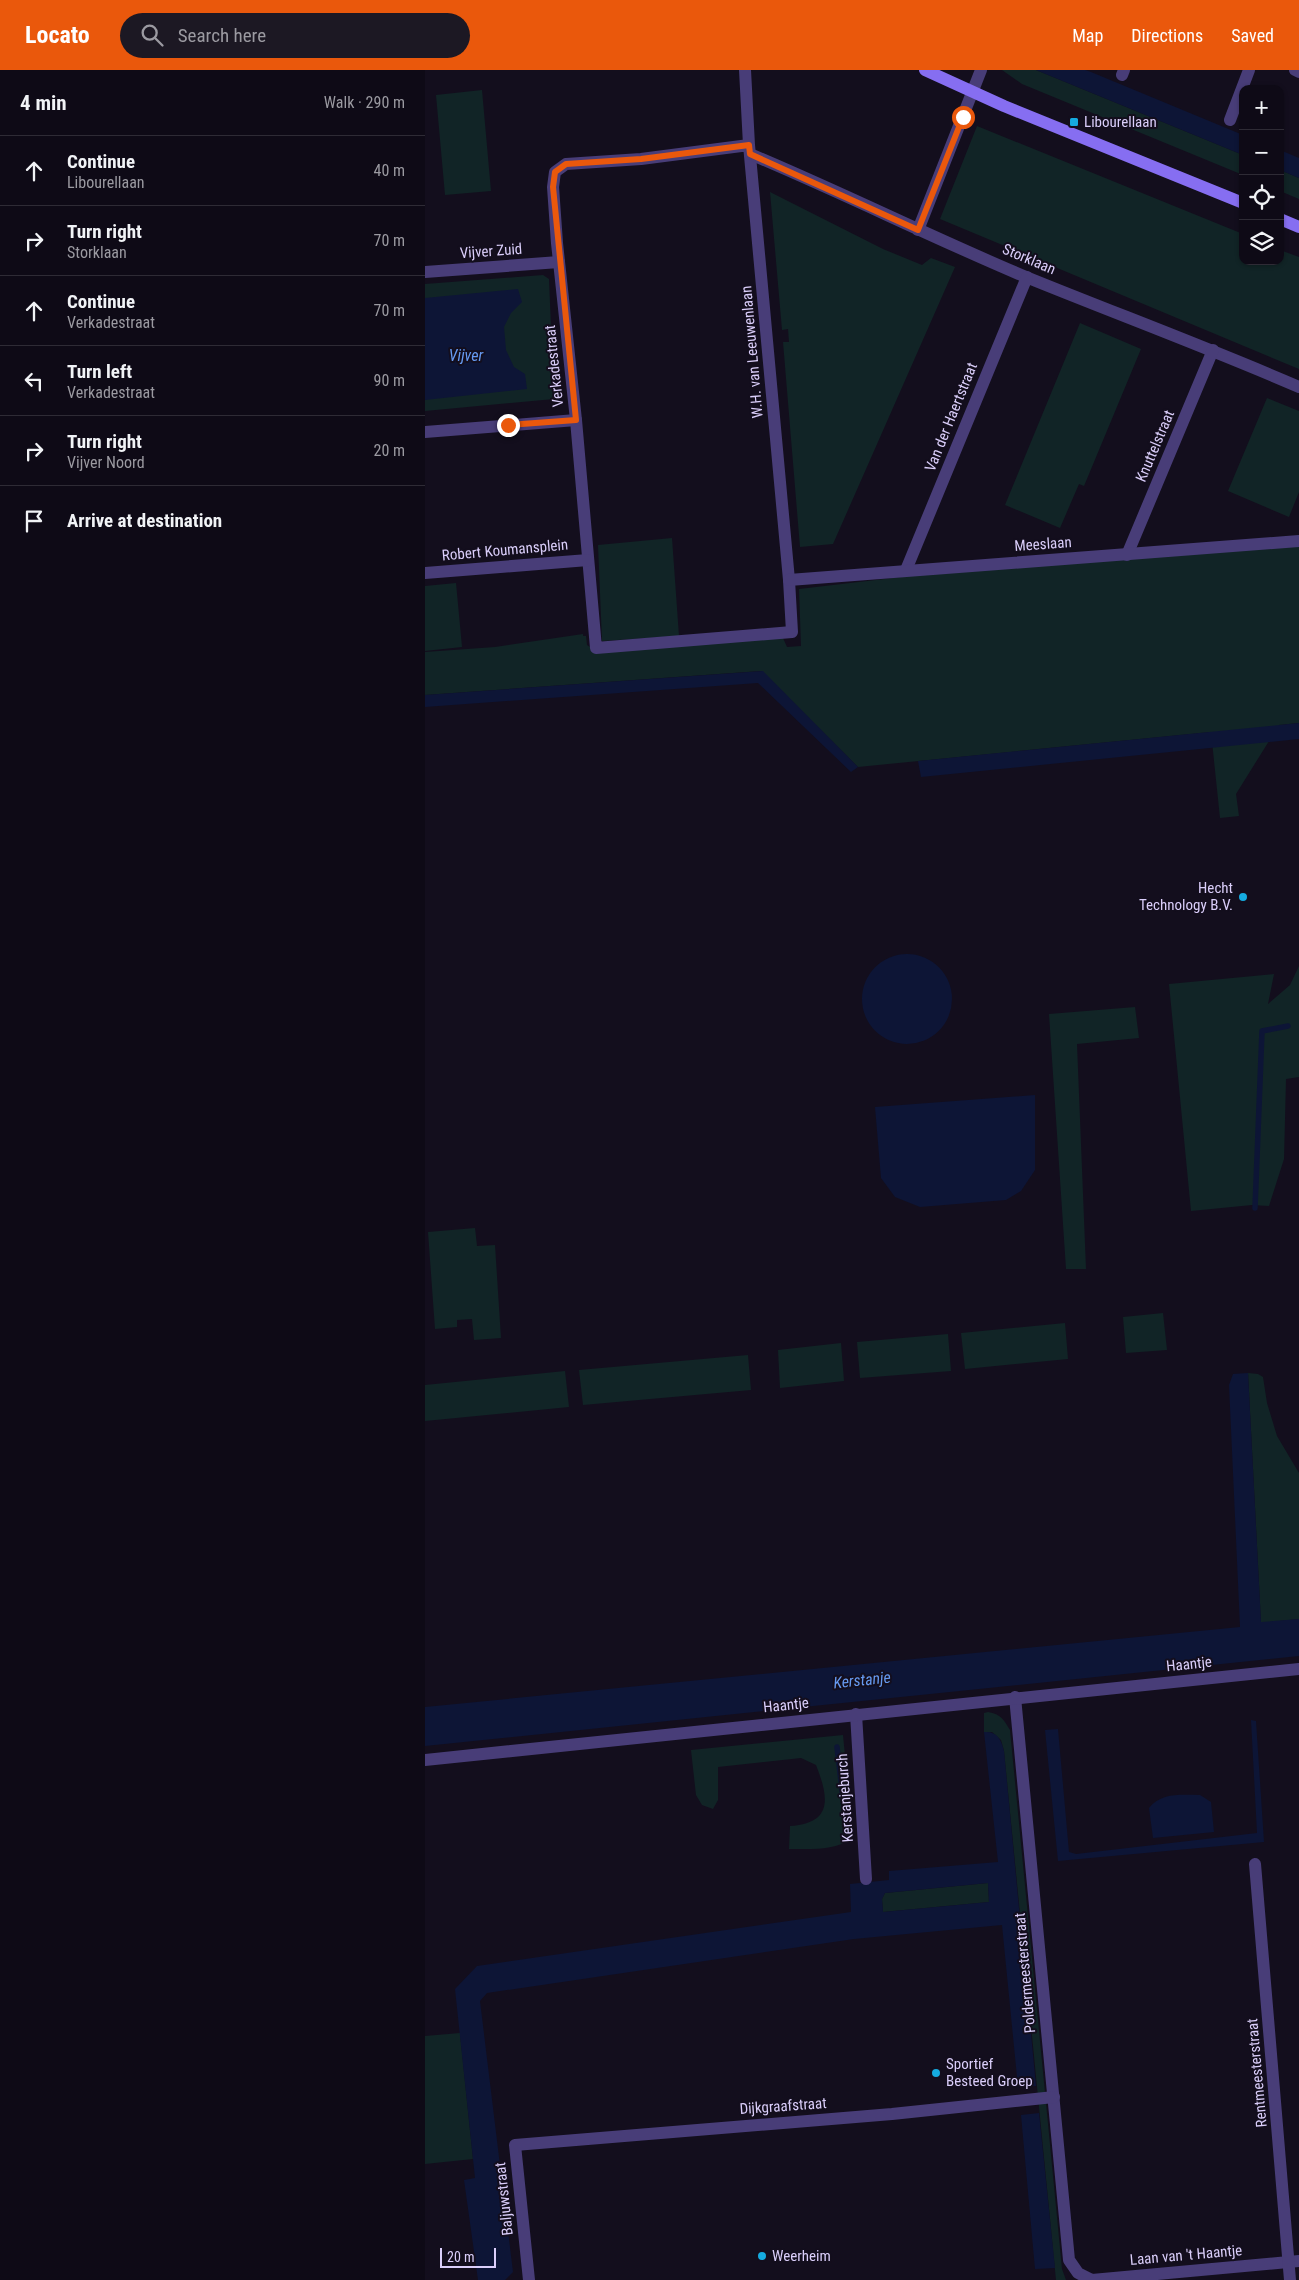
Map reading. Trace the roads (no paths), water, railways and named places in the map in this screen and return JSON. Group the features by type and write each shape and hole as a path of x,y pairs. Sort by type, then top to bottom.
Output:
{"main road":[{"path":"925,70 973,92 1239,202"},
{"path":"1282,220 1299,227"}],"street":[{"name":"W.H. van Leeuwenlaan","path":"745,70 750,149 789,580 792,632"},
{"path":"918,230 981,70"},
{"path":"1230,120 1249,70"},
{"path":"1295,70 1299,72"},
{"name":"Storklaan","path":"750,149 918,230 1027,277 1213,350 1299,387"},
{"name":"Verkadestraat","path":"750,149 566,164 555,172 553,187 559,262 576,420 596,648 792,632"},
{"name":"Vijver Zuid","path":"425,272 559,262"},
{"name":"Van der Haertstraat","path":"905,570 1027,277"},
{"name":"Knuttelstraat","path":"1127,554 1213,350"},
{"path":"425,432 576,420"},
{"name":"Meeslaan","path":"789,580 1299,541"},
{"name":"Robert Koumansplein","path":"425,573 588,560"},
{"name":"Haantje","path":"425,1760 1015,1697 1299,1669"},
{"name":"Poldermeesterstraat","path":"1015,1697 1069,2260 1078,2273"},
{"name":"Kerstanjeburch","path":"856,1714 866,1879"},
{"name":"Rentmeesterstraat","path":"1255,1864 1294,2262 1290,2280"},
{"name":"Dijkgraafstraat","path":"515,2145 892,2114 1054,2097"},
{"name":"Baljuwstraat","path":"515,2145 529,2280"},
{"name":"Laan van 't Haantje","path":"1078,2273 1092,2280 1294,2262"}],"water":[{"path":"1036,70 1085,70 1091,72 1239,133 1239,153"},
{"path":"1284,152 1299,158 1299,178 1284,172"},
{"name":"Vijver","path":"518,289 522,302 511,313 504,327 506,350 514,367 525,374 527,389 425,400 425,298"},
{"path":"763,671 858,767 851,772 758,683 425,707 425,695"},
{"path":"1299,723 1299,739 921,777 918,761"},
{"path":"907,954 924,958 939,967 948,982 952,999 948,1016 939,1031 924,1040 907,1044 890,1040 875,1031 866,1016 862,999 866,982 875,967 890,958"},
{"path":"1035,1095 1035,1170 1021,1191 1006,1200 920,1207 895,1197 881,1178 875,1107"},
{"name":"Kerstanje","path":"1248,1373 1261,1622 1299,1619 1299,1656 425,1746 425,1707 1240,1627 1229,1385 1233,1374"},
{"path":"1251,1720 1256,1721 1264,1842 1058,1861 1045,1730 1058,1729 1069,1852 1076,1854 1257,1833"},
{"path":"984,1732 995,1734 1004,1751 1036,2086 1018,2087 1002,1925 854,1939 487,1993 480,2001 513,2272 505,2280 478,2280 464,2180 475,2178 455,1989 477,1966 851,1912 850,1884 889,1880 889,1871 998,1862","holes":["988,1883 989,1902 883,1912 882,1899 885,1893"]},
{"path":"1172,1795 1200,1795 1211,1802 1214,1832 1153,1838 1149,1808 1154,1803"},
{"path":"1039,2113 1055,2268 1035,2269 1021,2115"}],"waterway":[{"path":"1255,1208 1262,1031 1288,1026"},
{"path":"837,1747 845,1816"}],"place":[{"name":"Libourellaan","path":"1074,122"},
{"name":"Hecht Technology B.V.","path":"1243,897"},
{"name":"Sportief Besteed Groep","path":"936,2073"},
{"name":"Weerheim","path":"762,2256"}]}
